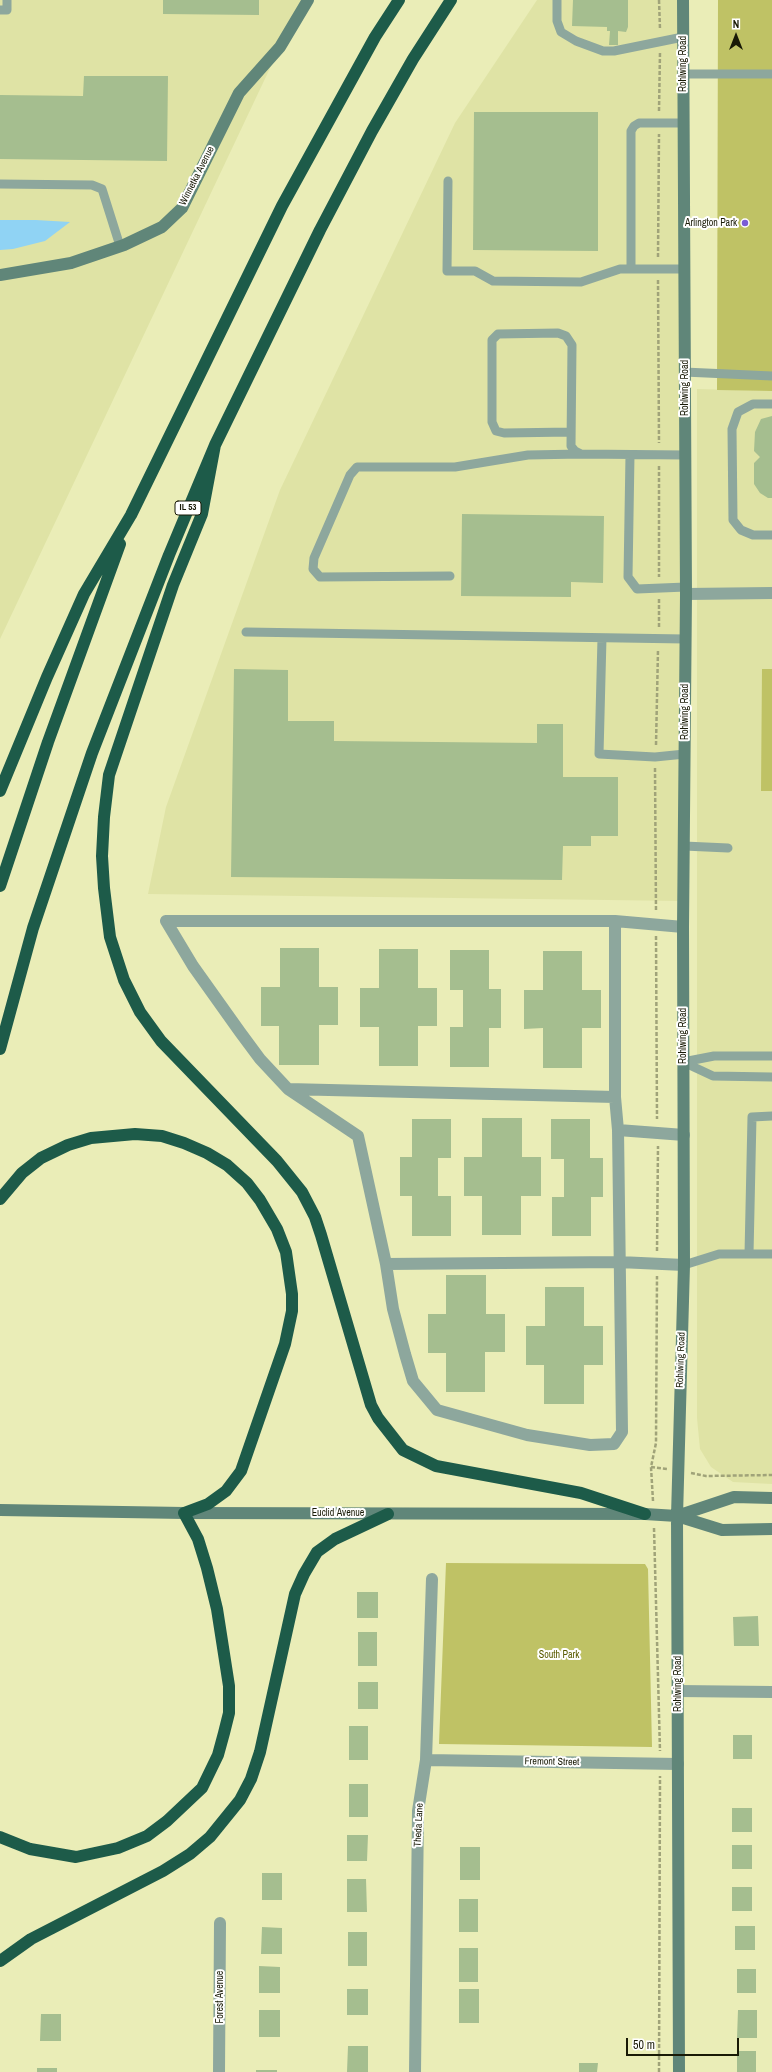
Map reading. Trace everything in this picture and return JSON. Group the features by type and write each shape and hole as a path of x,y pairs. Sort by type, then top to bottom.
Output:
{"highway":[{"path":"0,791 47,677 84,594 131,515 282,206 375,37 399,0"},
{"name":"IL 53","path":"0,1049 33,928 92,753 169,554 215,445 320,230 351,171 413,59 451,0"},
{"path":"215,445 202,514 174,585 109,775 104,817 102,856 104,888 110,937 124,980 140,1012 161,1040 277,1160 302,1192 315,1218 321,1235 371,1404 378,1418 403,1450 436,1466 581,1493 645,1514"},
{"path":"0,886 45,749 131,515"},
{"path":"0,1199 22,1173 48,1154 68,1145 91,1138 135,1134 162,1136 207,1153 227,1165 247,1183 260,1200 277,1229 286,1252 292,1294 289,1330 241,1470 226,1491 208,1504 184,1513 198,1539 207,1568 217,1609 229,1686 229,1712 224,1733 218,1755 202,1788 167,1822 147,1836 118,1848 76,1857 30,1849 0,1837"},
{"path":"0,1961 31,1939 163,1871 190,1854 210,1837 240,1800 260,1752 295,1594 304,1574 317,1552 335,1539 388,1514"}],"main road":[{"name":"Winnetka Avenue","path":"0,275 71,263 120,246 162,227 182,208 239,93 280,47 308,0"},
{"name":"Rohlwing Road","path":"679,2072 677,1516 684,1265 683,927 686,591 682,74 683,0"},
{"path":"677,1516 734,1497 772,1498"},
{"name":"Euclid Avenue","path":"0,1510 184,1513 645,1514 677,1516"},
{"path":"677,1516 722,1530 772,1529"}],"street":[{"path":"686,591 772,594"},
{"path":"615,921 615,1096 618,1130 622,1432 614,1444 590,1445 526,1435 437,1410 413,1381 393,1309 386,1264 358,1136 288,1090 260,1059 193,966 166,921 615,921 683,927"},
{"path":"288,1090 615,1096"},
{"path":"618,1130 684,1135"},
{"path":"386,1264 619,1262 684,1265"},
{"name":"Theda Lane","path":"415,2072 418,1811 426,1760 432,1580"},
{"path":"678,1691 772,1692"},
{"name":"Fremont Street","path":"426,1760 678,1764"},
{"name":"Forest Avenue","path":"219,2072 220,1923"}],"lane":[{"path":"0,10 7,10 7,0"},
{"path":"557,0 557,21 562,32 576,41 603,51 614,51 683,37"},
{"path":"682,74 772,74"},
{"path":"631,269 631,131 634,126 639,123 683,123"},
{"path":"448,181 447,271 475,271 493,281 581,282 620,269 684,269"},
{"path":"0,184 92,185 102,189 120,246"},
{"path":"571,432 504,433 496,430 492,422 492,340 498,334 558,333 566,336 572,345 571,446 575,451 581,454"},
{"path":"684,372 772,376"},
{"path":"772,404 753,404 738,412 732,428 733,520 741,530 753,536 772,535"},
{"path":"450,576 320,577 313,569 314,558 350,475 357,467 455,467 528,455 685,455"},
{"path":"630,455 628,577 637,589 659,588 686,591"},
{"path":"246,632 685,639"},
{"path":"602,638 599,754 655,757 685,754"},
{"path":"684,846 728,848"},
{"path":"683,1062 714,1056 772,1056"},
{"path":"683,1062 713,1076 772,1077"},
{"path":"749,1254 752,1117 772,1116"},
{"path":"684,1265 719,1254 772,1254"}],"path":[{"path":"651,1466 656,1443 658,1133 655,757 659,588 659,0"},
{"path":"706,1476 772,1475"},
{"path":"656,1572 660,1764 659,2072"}],"shaded area":[{"path":"0,0 308,0 280,47 0,639"},
{"path":"537,0 683,0 684,901 148,894 166,807 280,490 455,123"},
{"path":"697,389 772,391 772,1484 733,1482 711,1467 700,1449 697,1418"}],"green space":[{"name":"Arlington Park","path":"718,0 772,0 772,391 717,390"},
{"path":"762,669 772,669 772,791 761,791"},
{"name":"South Park","path":"446,1563 645,1564 648,1569 652,1747 439,1744"}],"water":[{"path":"0,220 70,222 45,241 13,249 0,250"}],"building":[{"path":"163,0 259,0 259,15 163,14"},
{"path":"573,0 628,0 628,27 626,32 618,31 618,45 609,45 610,31 607,31 607,27 572,26"},
{"path":"84,76 168,76 167,161 0,159 0,95 83,96"},
{"path":"474,112 598,112 598,251 473,250"},
{"path":"772,416 772,498 768,498 760,493 754,484 754,463 760,457 754,451 755,432 761,419"},
{"path":"462,514 604,516 603,583 571,582 571,597 461,596"},
{"path":"234,669 288,670 288,721 334,721 334,741 537,743 537,724 563,724 563,777 618,777 618,836 591,836 591,846 563,846 562,880 231,877"},
{"path":"280,948 319,948 319,987 338,987 338,1025 319,1025 319,1065 279,1065 279,1026 261,1026 261,987 280,987"},
{"path":"379,949 418,949 418,988 437,988 437,1026 418,1026 418,1066 379,1066 379,1027 360,1027 360,988 379,988"},
{"path":"450,950 489,950 489,989 501,989 501,1028 489,1028 489,1067 450,1067 450,1027 463,1027 463,990 450,990"},
{"path":"543,951 582,951 582,990 601,990 601,1028 582,1028 582,1068 543,1068 543,1028 524,1029 524,990 543,990"},
{"path":"482,1118 522,1118 522,1157 541,1157 541,1196 521,1196 521,1235 482,1235 482,1196 464,1196 464,1157 482,1157"},
{"path":"412,1119 451,1119 451,1158 438,1158 438,1196 451,1196 451,1236 412,1236 412,1196 400,1196 400,1157 412,1157"},
{"path":"551,1119 590,1119 590,1158 603,1158 603,1197 591,1197 591,1236 552,1236 552,1197 564,1197 564,1159 551,1159"},
{"path":"446,1275 486,1275 486,1314 505,1314 505,1352 485,1352 485,1392 446,1392 446,1353 428,1353 428,1314 446,1314"},
{"path":"545,1287 584,1287 584,1326 603,1326 603,1365 584,1365 584,1404 544,1404 544,1365 526,1365 526,1326 545,1326"},
{"path":"357,1592 378,1592 378,1618 357,1618"},
{"path":"758,1616 759,1646 734,1646 733,1617"},
{"path":"358,1632 377,1632 377,1666 358,1666"},
{"path":"358,1682 378,1682 378,1709 358,1709"},
{"path":"349,1726 368,1726 368,1760 349,1760"},
{"path":"733,1735 752,1735 752,1759 733,1759"},
{"path":"349,1784 368,1784 368,1817 349,1817"},
{"path":"732,1808 752,1808 752,1832 732,1832"},
{"path":"347,1835 368,1835 367,1861 347,1861"},
{"path":"732,1845 752,1845 752,1869 732,1869"},
{"path":"460,1847 480,1847 480,1880 460,1880"},
{"path":"262,1873 282,1873 282,1900 262,1900"},
{"path":"347,1879 366,1879 367,1912 347,1912"},
{"path":"732,1887 752,1887 752,1911 732,1911"},
{"path":"459,1899 478,1899 478,1932 459,1932"},
{"path":"735,1926 755,1926 755,1950 735,1950"},
{"path":"262,1927 282,1928 282,1954 261,1954"},
{"path":"348,1932 367,1932 367,1966 348,1966"},
{"path":"459,1948 478,1948 478,1982 459,1982"},
{"path":"259,1966 280,1967 280,1993 259,1993"},
{"path":"737,1969 756,1969 756,1993 737,1993"},
{"path":"347,1989 368,1989 368,2015 347,2015"},
{"path":"459,1989 479,1989 479,2023 459,2023"},
{"path":"259,2010 280,2010 280,2037 259,2037"},
{"path":"738,2010 757,2010 757,2038 737,2038"},
{"path":"41,2014 61,2014 61,2041 40,2041"},
{"path":"348,2046 368,2046 368,2072 347,2072"},
{"path":"737,2051 756,2051 756,2072 737,2072"},
{"path":"579,2063 598,2063 597,2072 579,2072"},
{"path":"37,2068 57,2068 57,2072 37,2072"},
{"path":"256,2070 277,2070 277,2072 256,2072"}],"place":[{"name":"Arlington Park","path":"745,223"}]}
